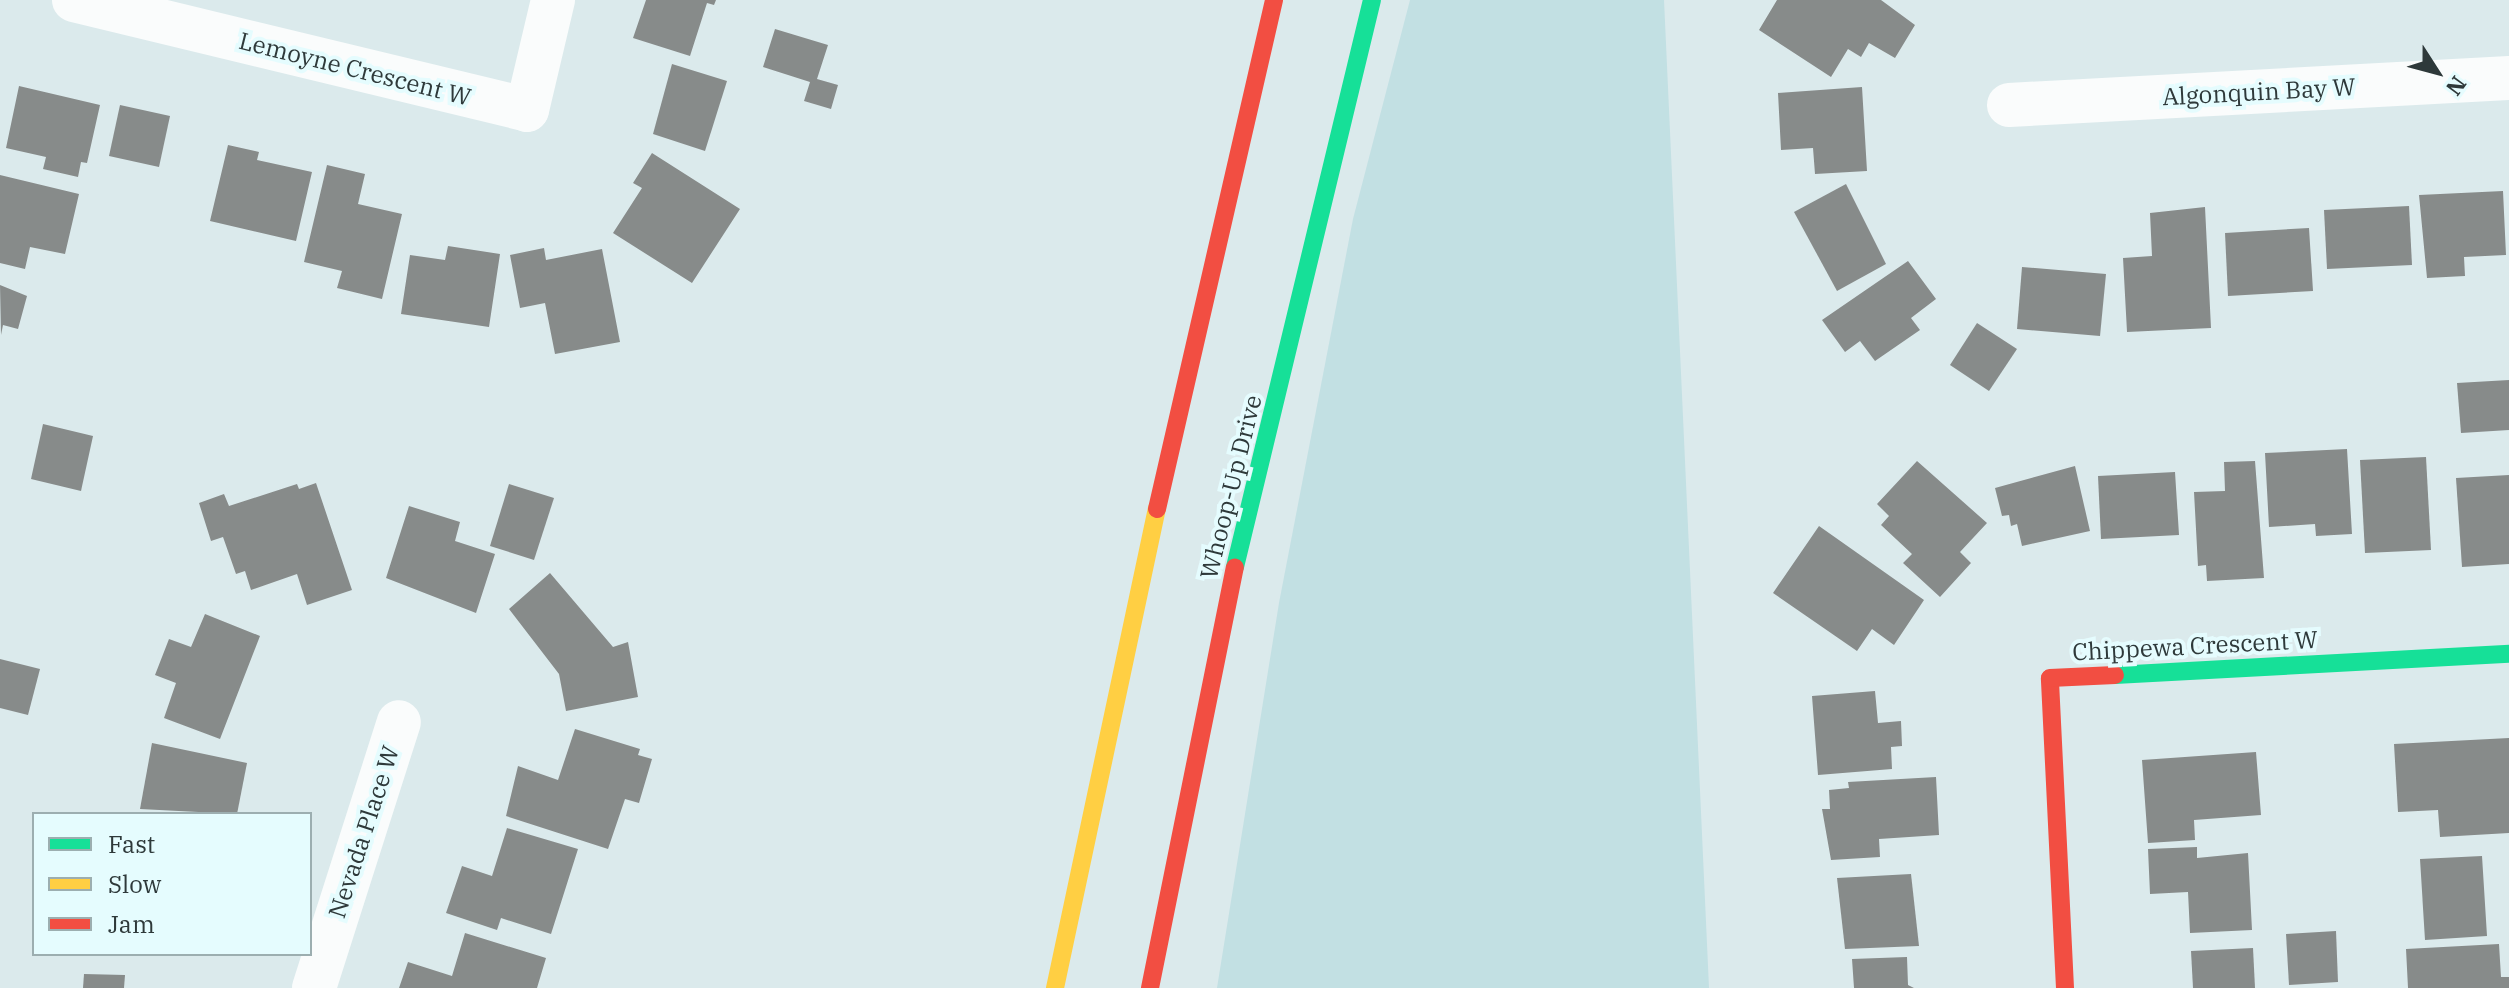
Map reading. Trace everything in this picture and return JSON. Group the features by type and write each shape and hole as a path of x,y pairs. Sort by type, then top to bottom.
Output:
{"main road":[{"path":"1055,988 1119,673 1274,0"},
{"name":"Whoop-Up Drive","path":"1150,988 1229,593 1372,0"},
{"path":"1193,877 1229,593"},
{"name":"Chippewa Crescent W","path":"2065,988 2050,678 2509,654"}],"street":[{"name":"Lemoyne Crescent W","path":"74,0 527,110 553,0"},
{"name":"Algonquin Bay W","path":"2009,105 2509,78"},
{"name":"Nevada Place W","path":"314,988 399,722"}],"shaded area":[{"path":"1410,0 1664,0 1709,988 1217,988 1279,603 1353,219"}],"building":[{"path":"646,0 716,0 714,5 707,3 690,56 633,38"},
{"path":"1777,0 1881,0 1915,25 1895,58 1869,43 1861,57 1848,49 1831,77 1759,30"},
{"path":"775,29 828,45 817,79 838,85 831,109 804,101 810,82 763,67"},
{"path":"672,64 727,81 705,151 653,134"},
{"path":"19,86 100,105 87,163 81,162 78,177 43,169 46,157 6,148"},
{"path":"1862,87 1867,171 1815,174 1813,148 1781,150 1778,93"},
{"path":"120,105 170,116 159,167 109,156"},
{"path":"228,145 259,152 257,160 312,172 296,241 210,221"},
{"path":"652,153 740,209 692,283 613,233 642,188 633,183"},
{"path":"327,165 365,174 358,204 402,214 382,299 337,288 342,271 304,262"},
{"path":"0,175 79,194 65,254 30,247 25,269 0,263"},
{"path":"1846,184 1886,264 1837,291 1794,212"},
{"path":"2503,191 2506,255 2464,257 2465,276 2427,278 2419,195"},
{"path":"2409,206 2412,265 2327,269 2324,210"},
{"path":"2205,207 2211,328 2127,332 2123,258 2152,256 2150,213"},
{"path":"2309,228 2313,291 2228,296 2225,233"},
{"path":"448,246 500,254 489,327 401,314 410,255 445,260"},
{"path":"544,248 546,260 602,249 620,342 555,354 545,303 520,308 510,255"},
{"path":"1908,261 1936,299 1911,318 1920,330 1875,361 1860,341 1845,352 1822,320"},
{"path":"2022,267 2106,274 2100,336 2017,329"},
{"path":"0,285 27,296 18,329 3,325 1,335"},
{"path":"1977,323 2017,349 1989,391 1950,365"},
{"path":"2509,380 2509,430 2461,433 2457,383"},
{"path":"43,424 93,436 81,491 31,479"},
{"path":"2347,449 2352,534 2316,536 2315,524 2269,527 2265,453"},
{"path":"2426,457 2431,550 2365,553 2360,460"},
{"path":"1917,461 1987,523 1960,552 1971,563 1940,597 1903,563 1912,554 1881,525 1889,516 1877,504"},
{"path":"2255,461 2264,578 2207,581 2206,565 2198,566 2194,492 2225,491 2224,462"},
{"path":"2075,466 2090,531 2022,546 2017,524 2011,526 2009,515 2002,516 1995,488"},
{"path":"2175,472 2179,535 2101,539 2098,476"},
{"path":"2509,475 2509,564 2462,567 2456,478"},
{"path":"316,483 352,590 307,605 297,574 251,590 245,571 236,574 223,537 211,541 199,503 224,494 229,506 297,484 299,489"},
{"path":"509,484 554,498 534,560 490,546"},
{"path":"409,506 460,522 455,541 495,554 476,613 386,578"},
{"path":"1819,526 1924,600 1894,645 1872,629 1857,651 1773,593"},
{"path":"550,573 613,647 628,642 638,697 566,711 559,674 509,609"},
{"path":"205,614 260,636 220,739 164,718 176,683 155,675 169,639 191,647"},
{"path":"0,659 40,669 28,715 0,708"},
{"path":"1875,691 1878,723 1901,721 1902,746 1891,747 1892,769 1818,775 1812,696"},
{"path":"575,729 640,749 638,755 652,759 639,803 625,799 608,849 506,816 518,766 558,780"},
{"path":"2509,738 2509,833 2440,837 2438,810 2398,812 2394,744"},
{"path":"152,743 247,763 237,812 140,809"},
{"path":"2256,752 2261,815 2194,820 2195,840 2148,843 2142,760"},
{"path":"1936,777 1939,835 1879,839 1880,857 1831,860 1822,809 1830,809 1829,790 1849,788 1848,782"},
{"path":"507,828 578,849 551,934 501,918 497,930 446,913 462,866 492,876"},
{"path":"2197,847 2197,858 2248,853 2252,930 2190,933 2188,892 2150,894 2148,849"},
{"path":"2482,856 2487,936 2425,940 2420,859"},
{"path":"1911,874 1919,946 1845,949 1837,878"},
{"path":"2336,931 2338,982 2289,985 2286,934"},
{"path":"465,933 546,958 537,988 399,988 408,962 452,976"},
{"path":"2499,944 2501,977 2509,977 2509,988 2408,988 2406,949"},
{"path":"2253,948 2255,988 2193,988 2191,951"},
{"path":"1907,957 1908,985 1914,988 1854,988 1852,959"},
{"path":"84,974 125,975 124,988 83,988"}],"traffic: fast":[{"path":"1235,567 1372,0"},
{"path":"2115,675 2509,654"}],"traffic: slow":[{"path":"1055,988 1157,509"}],"traffic: jam":[{"path":"1157,509 1274,0"},
{"path":"1150,988 1235,567"},
{"path":"2065,988 2050,678 2115,675"}]}
